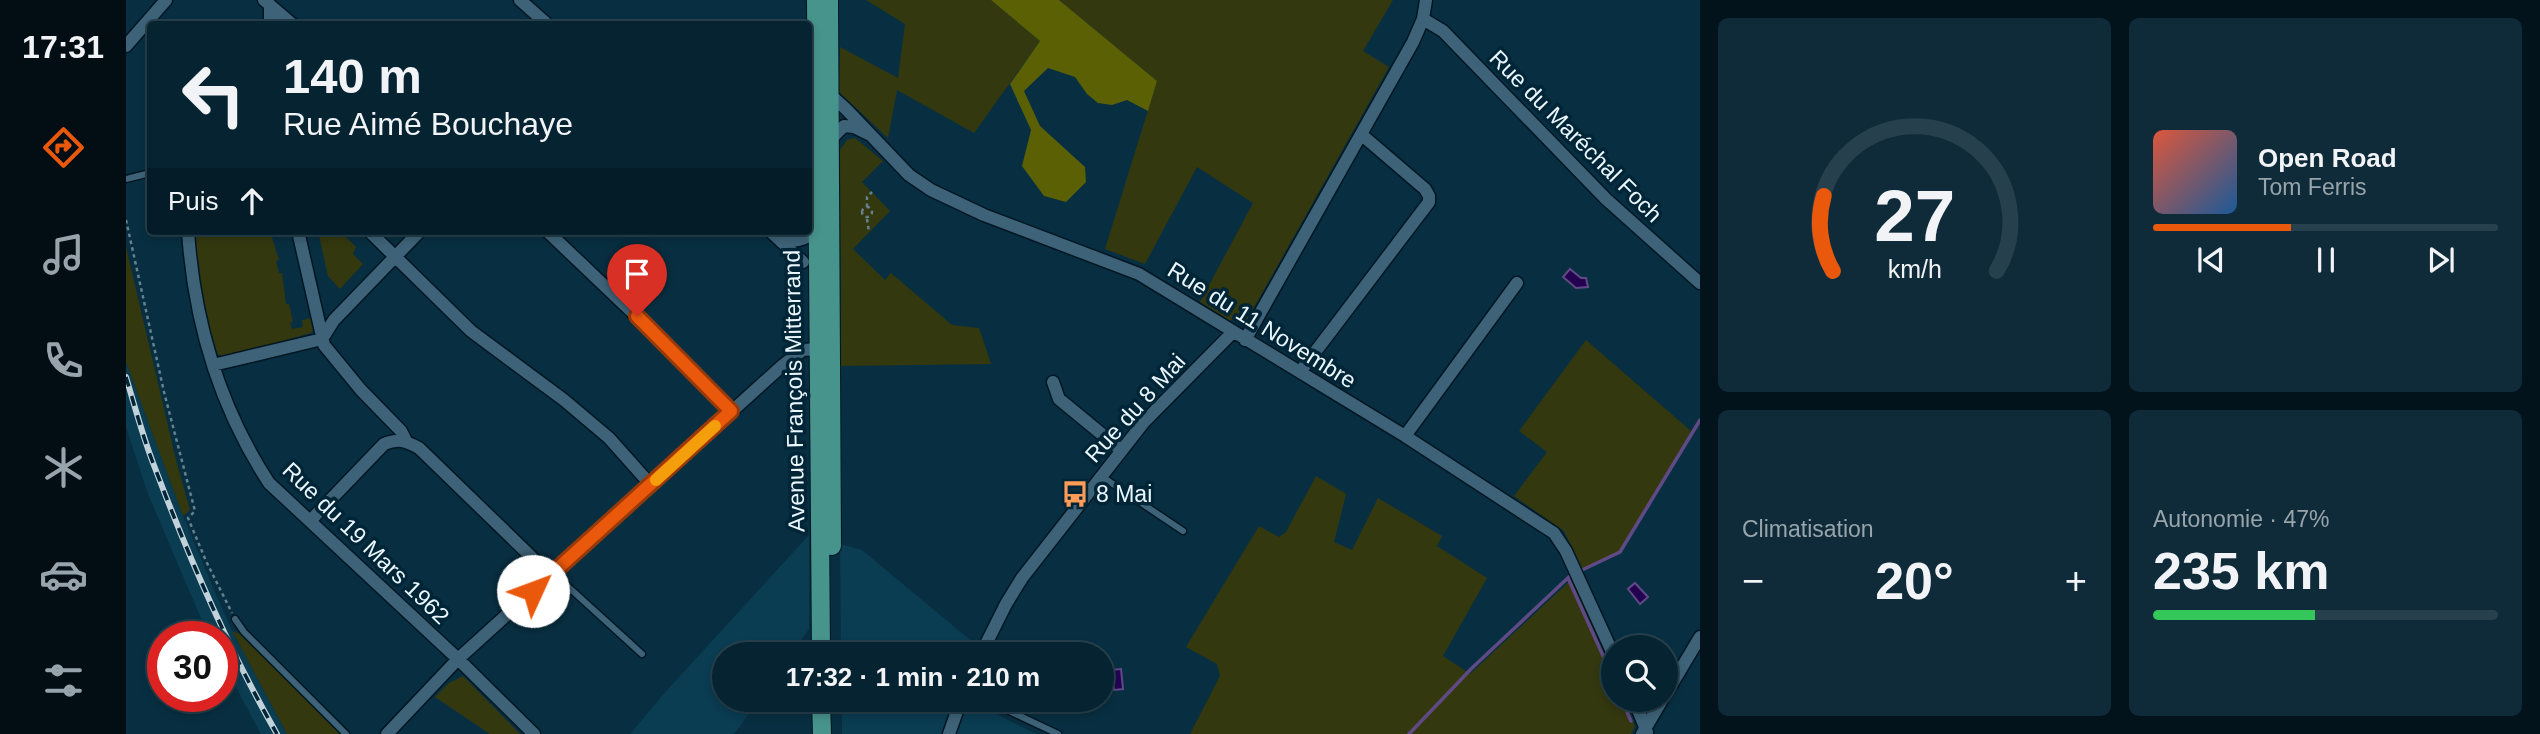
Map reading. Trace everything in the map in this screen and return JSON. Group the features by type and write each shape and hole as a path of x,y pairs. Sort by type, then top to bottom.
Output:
{"main road":[{"name":"Avenue François Mitterrand","path":"816,0 812,51 812,115 821,642"},
{"name":"Avenue François Mitterrand","path":"828,0 832,642"},
{"path":"821,712 822,734"},
{"path":"833,712 833,734"}],"street":[{"path":"148,21 166,0"},
{"path":"520,0 544,21"},
{"path":"1245,340 1362,135 1423,19 1426,0"},
{"path":"267,3 272,21"},
{"path":"267,3 288,21"},
{"name":"Rue du Maréchal Foch","path":"1423,19 1443,31 1606,199 1700,283"},
{"path":"126,47 147,22"},
{"name":"Rue du 11 Novembre","path":"829,98 835,99 852,114 909,175 931,190 984,215 1139,274 1405,436 1554,533 1566,551 1604,635"},
{"path":"830,140 844,126 854,127 874,138"},
{"path":"1300,372 1429,202 1425,189 1362,135"},
{"path":"812,233 816,230"},
{"name":"Rue du 19 Mars 1962","path":"189,235 203,328 224,400 252,457 269,483 458,659 534,734"},
{"path":"299,235 324,345 361,390 396,425 406,441"},
{"path":"373,235 471,331 555,393 609,438 650,484"},
{"path":"213,365 322,339 334,320 416,235"},
{"path":"551,235 674,352 731,411"},
{"path":"774,235 803,261"},
{"path":"775,235 789,241 801,241 809,235"},
{"path":"1405,436 1517,283"},
{"path":"387,734 458,659 783,365 811,336 817,323"},
{"name":"Rue du 8 Mai","path":"987,642 1022,578 1101,476 1144,422 1233,332"},
{"path":"783,365 803,350 818,349"},
{"path":"1054,382 1059,398 1122,450"},
{"path":"310,521 384,444 395,440 406,441 419,448 551,574"},
{"path":"1678,674 1700,637"},
{"path":"949,734 957,712"},
{"path":"1638,712 1645,732"},
{"path":"1645,732 1656,712"}],"lane":[{"path":"126,179 147,174"},
{"path":"1101,476 1183,531"},
{"path":"551,574 642,654"},
{"path":"235,619 244,632 346,734"},
{"path":"1011,712 1058,734"}],"path":[{"path":"869,232 867,217 862,212 867,207 867,197 872,192"},
{"path":"867,207 872,212 867,217"},
{"path":"126,220 164,392 195,511 188,518 235,619"}],"shaded area":[{"path":"991,0 1059,0 1157,81 1148,111 1127,100 1112,105 1098,103 1087,94 1075,77 1048,68 1024,91 1040,126 1085,167 1086,182 1066,202 1044,196 1022,166 1031,130 1010,84 1040,41"},
{"path":"1570,269 1581,278 1586,278 1588,287 1576,288 1563,277"},
{"path":"126,362 183,516 228,621 202,621 148,494 126,427"},
{"path":"809,535 809,629 800,642 712,642 712,712 750,712 734,734 630,734 669,688"},
{"path":"840,544 862,550 973,642 841,642"},
{"path":"1635,583 1648,597 1640,604 1628,589"},
{"path":"238,642 287,734 261,734 238,691"},
{"path":"1121,669 1123,689 1114,690 1114,670"},
{"path":"842,712 992,712 1036,734 842,734"}],"green space":[{"path":"866,0 991,0 1040,41 974,133 897,90 888,138 839,92 840,47 898,78 905,24"},
{"path":"1059,0 1393,0 1363,51 1389,67 1247,320 1229,320 1200,302 1253,203 1197,167 1145,264 1105,249 1157,81"},
{"path":"855,138 883,161 862,182 890,211 853,249 885,280 891,273 952,325 979,328 991,364 841,366 840,150 847,140"},
{"path":"193,235 271,235 279,260 276,261 279,273 282,273 286,304 289,304 293,322 290,322 292,329 303,327 302,320 311,318 314,327 311,333 230,356 221,356 215,352 200,293"},
{"path":"319,235 344,235 356,247 353,254 363,264 340,289 328,276"},
{"path":"126,247 190,510 183,516 126,362"},
{"path":"1586,340 1691,431 1620,552 1582,570 1564,531 1514,496 1547,452 1519,431"},
{"path":"1316,476 1346,494 1334,542 1352,550 1378,498 1442,536 1437,546 1487,578 1443,656 1470,674 1572,579 1601,648 1601,712 1629,712 1635,726 1631,734 1190,734 1220,676 1217,664 1186,647 1259,526 1279,537 1286,532"},
{"path":"238,633 340,734 287,734 238,642"},
{"path":"463,676 520,734 490,734 435,697 449,683"}],"waterway":[{"path":"1582,570 1620,552 1700,420"},
{"path":"1409,734 1472,668 1570,576"},
{"path":"1568,578 1601,651"},
{"path":"1627,712 1631,721"}],"railway":[{"path":"126,377 151,457 196,570 242,670 277,734"}],"slow traffic":[{"path":"656,480 715,426"}],"place":[{"name":"8 Mai","path":"1075,494"}],"route":[{"path":"533,591 731,411 637,316"}]}
